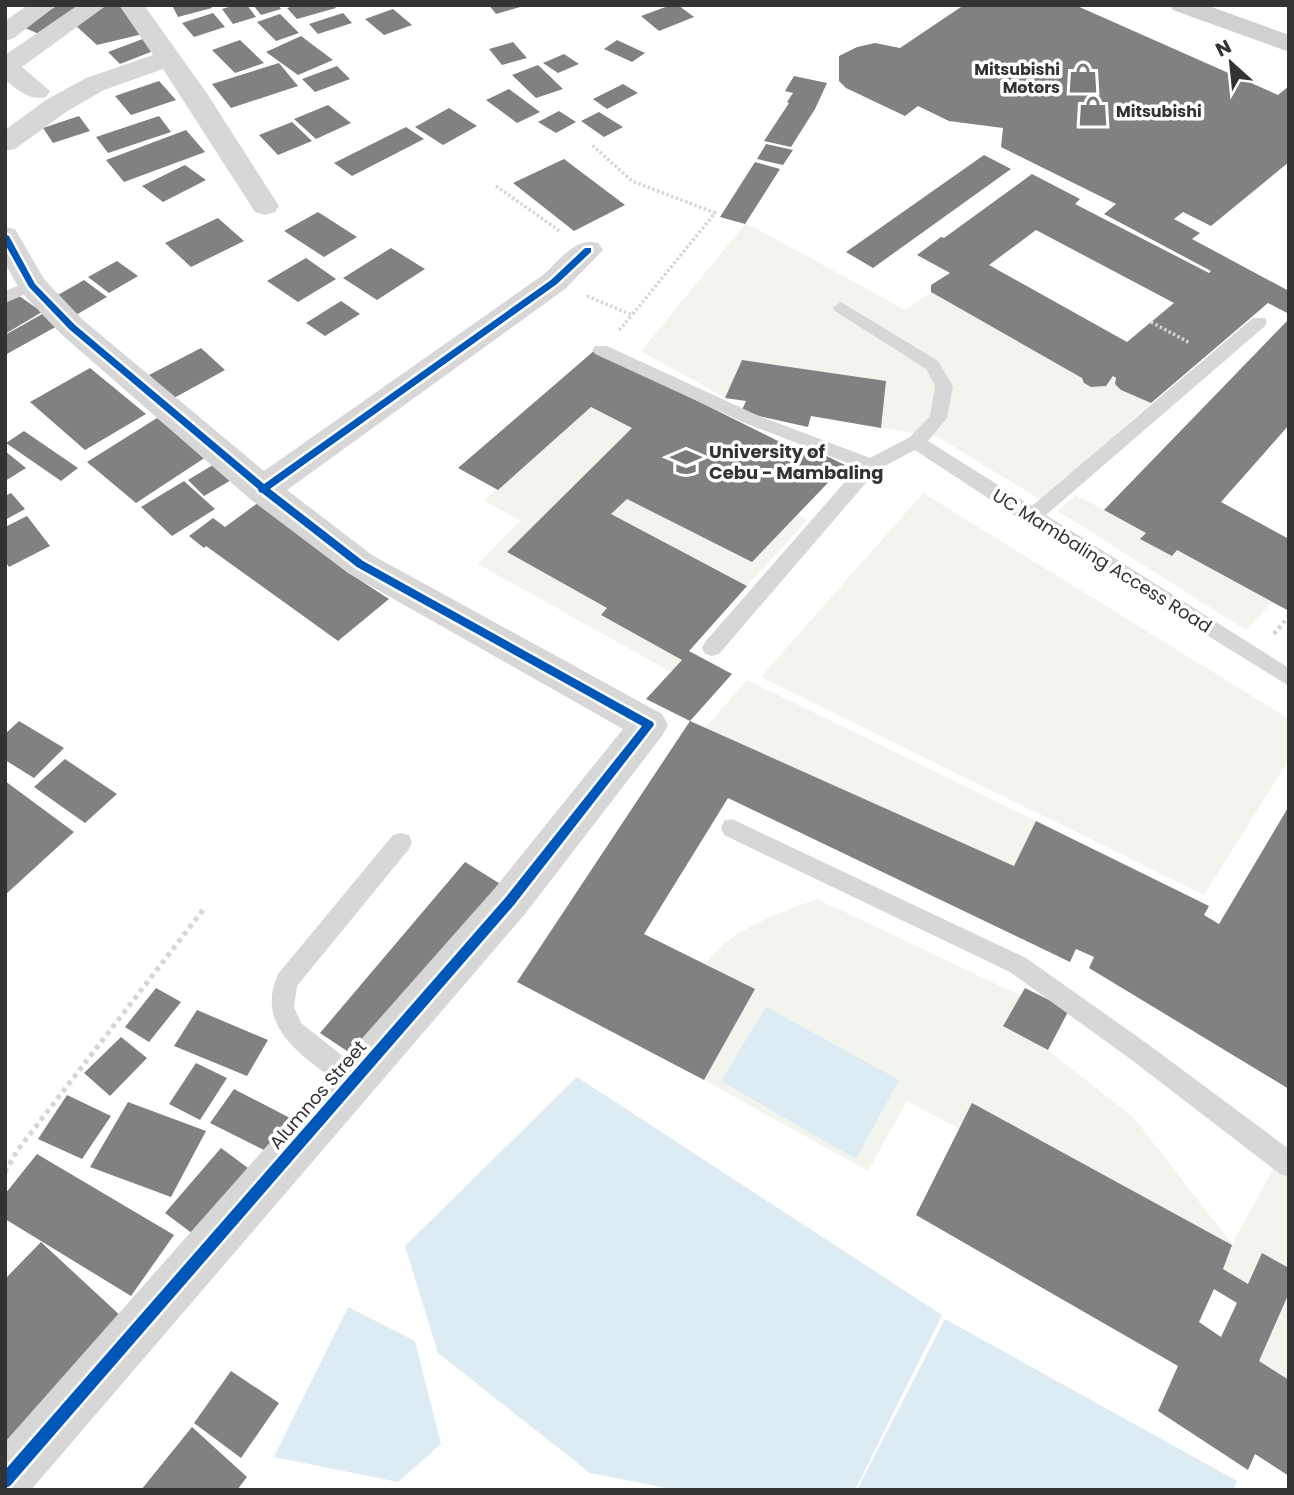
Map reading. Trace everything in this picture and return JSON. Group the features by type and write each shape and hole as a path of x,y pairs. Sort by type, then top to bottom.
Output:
{"main road":[{"path":"1182,5 1289,44"},
{"path":"1237,5 1289,23"}],"street":[{"path":"5,33 45,5"},
{"path":"37,91 10,71 8,65 95,5"},
{"path":"131,5 169,58 265,206"},
{"path":"5,143 56,106 95,84 169,58"},
{"path":"5,236 19,291 72,327 262,490 554,282 588,250"},
{"name":"Alumnos Street","path":"5,1481 510,901 649,725 360,564 262,490"}],"lane":[{"path":"712,648 871,465 916,442 938,418 944,386 932,365 841,307"},
{"path":"1031,517 1259,322"},
{"path":"601,350 751,419 871,465"},
{"name":"UC Mambaling Access Road","path":"916,442 1289,678"},
{"path":"732,828 1018,965 1137,1050 1289,1165"},
{"path":"354,1080 292,1031 282,1007 286,982 401,842"}],"path":[{"path":"554,282 632,315 715,213 632,181 591,144"},
{"path":"496,186 588,250"},
{"path":"1151,322 1217,357"},
{"path":"5,1172 17,1151 203,910"}],"shaded area":[{"path":"746,223 905,310 931,292 1082,378 1091,387 1106,386 1113,376 1121,390 1151,403 1041,500 938,437 881,428 885,382 725,398 641,351"},
{"path":"591,407 632,428 507,552 607,608 602,615 682,660 671,672 478,564 520,521 484,500"},
{"path":"923,493 1289,719 1289,760 1204,895 761,677"},
{"path":"1076,495 1146,533 1141,539 1171,556 1177,550 1272,602 1246,630 1058,511"},
{"path":"627,499 752,562 797,514 807,520 747,586 611,514"},
{"path":"747,680 1036,821 1016,868 705,728"},
{"path":"817,899 1021,996 1003,1026 1048,1050 1134,1118 1232,1244 1289,1140 1289,1268 1262,1253 1248,1284 1223,1269 1232,1245 972,1104 960,1129 907,1101 868,1171 704,1080 754,990 706,964 727,941 741,932"},
{"path":"766,1007 899,1080 856,1159 721,1081"},
{"path":"577,1077 942,1315 855,1490 677,1490 590,1473 438,1353 405,1246"},
{"path":"1289,1293 1289,1380 1259,1361"},
{"path":"348,1307 415,1341 441,1444 398,1482 274,1457"},
{"path":"945,1319 1237,1481 1233,1490 857,1490"}],"building":[{"path":"58,5 84,5 39,34 23,27"},
{"path":"102,5 124,5 147,33 97,45 74,24"},
{"path":"172,5 210,5 212,8 178,17"},
{"path":"247,5 256,17 233,24 222,9"},
{"path":"253,5 278,5 281,9 261,15"},
{"path":"298,5 334,5 336,8 297,19 287,8"},
{"path":"489,5 524,5 524,6 496,14"},
{"path":"678,5 694,17 659,31 641,16"},
{"path":"964,5 1075,5 1278,95 1289,86 1289,162 1211,226 1183,212 1174,219 1200,233 1192,239 1289,291 1289,314 1268,303 1151,403 1121,390 1115,384 1116,378 1113,376 1106,386 1091,387 1084,383 1082,378 931,292 931,285 950,273 917,255 1032,174 1080,199 1075,204 1209,273 1211,271 1104,214 1116,204 1001,147 1003,128 949,121 918,106 905,116 846,88 839,81 839,56 857,47 875,43 900,48","holes":["1036,230 1174,303 1127,342 989,265"]},
{"path":"393,9 412,25 384,35 365,19"},
{"path":"213,13 225,27 194,37 182,23"},
{"path":"343,13 352,23 318,34 309,24"},
{"path":"280,14 299,33 276,41 257,22"},
{"path":"301,36 333,60 298,75 266,52"},
{"path":"148,37 161,48 120,64 108,52"},
{"path":"240,40 264,63 235,73 212,50"},
{"path":"617,40 645,53 632,62 604,49"},
{"path":"513,42 527,58 502,65 489,49"},
{"path":"564,54 579,64 558,73 543,63"},
{"path":"279,63 298,86 231,108 212,84"},
{"path":"538,65 563,89 536,98 512,75"},
{"path":"337,66 350,79 315,92 302,79"},
{"path":"794,76 827,83 815,109 791,147 764,141 789,103 787,102 793,93 785,91"},
{"path":"159,81 176,100 131,115 115,96"},
{"path":"623,84 638,93 607,109 593,99"},
{"path":"509,89 540,112 517,123 486,100"},
{"path":"328,105 351,123 316,139 294,119"},
{"path":"449,108 477,126 443,145 415,127"},
{"path":"559,111 576,122 556,133 538,122"},
{"path":"599,112 623,127 604,137 581,121"},
{"path":"79,116 90,131 53,143 43,128"},
{"path":"159,116 171,132 108,153 96,137"},
{"path":"292,122 312,141 278,155 259,135"},
{"path":"406,127 424,139 352,176 334,163"},
{"path":"186,130 205,152 124,182 106,160"},
{"path":"766,144 793,150 783,165 757,159"},
{"path":"984,155 1011,169 873,268 846,252"},
{"path":"564,159 625,205 574,231 513,183"},
{"path":"755,162 780,169 745,224 720,217"},
{"path":"185,165 206,180 163,202 142,186"},
{"path":"318,212 357,237 324,257 284,231"},
{"path":"218,218 244,241 191,267 165,243"},
{"path":"391,248 425,269 377,300 343,278"},
{"path":"306,258 336,279 298,302 267,281"},
{"path":"117,261 138,276 109,293 88,277"},
{"path":"84,280 107,297 74,316 51,299"},
{"path":"15,293 42,312 5,334 5,299"},
{"path":"341,301 360,314 325,336 306,323"},
{"path":"44,313 59,325 5,355 5,335"},
{"path":"1289,319 1289,425 1221,502 1289,539 1289,611 1177,550 1172,556 1140,539 1146,533 1104,510"},
{"path":"201,348 225,370 174,398 149,375"},
{"path":"595,350 804,454 810,448 845,465 752,562 627,499 611,514 747,586 689,651 732,674 690,721 646,699 682,660 601,615 607,608 507,552 632,428 591,407 498,490 458,468"},
{"path":"742,360 886,381 881,428 811,416 808,427 741,412 746,401 725,398"},
{"path":"90,368 146,414 85,450 30,402"},
{"path":"157,418 206,457 136,503 87,462"},
{"path":"24,431 78,468 61,481 6,443"},
{"path":"5,451 26,468 5,481"},
{"path":"216,463 233,479 204,496 188,480"},
{"path":"184,481 215,509 172,536 141,507"},
{"path":"11,493 25,509 5,520 5,496"},
{"path":"259,502 352,575 389,599 338,641 189,536 213,518 225,527"},
{"path":"27,516 50,546 9,567 5,561 5,527"},
{"path":"19,721 64,748 34,778 5,760 5,734"},
{"path":"690,721 1014,866 1036,821 1209,906 1204,915 1219,924 1289,806 1289,1089 1089,968 1094,957 1076,949 1070,962 728,798 644,934 755,989 704,1080 517,982"},
{"path":"65,759 117,794 85,823 34,787"},
{"path":"5,781 74,832 5,895"},
{"path":"465,862 502,885 359,1059 320,1033"},
{"path":"156,988 181,1002 149,1042 125,1027"},
{"path":"1025,988 1069,1010 1048,1050 1003,1026"},
{"path":"197,1010 268,1040 247,1076 174,1046"},
{"path":"121,1037 147,1058 110,1096 84,1073"},
{"path":"196,1063 227,1078 200,1120 169,1104"},
{"path":"234,1089 290,1118 268,1152 210,1123"},
{"path":"67,1095 111,1116 82,1159 38,1139"},
{"path":"128,1102 206,1131 171,1197 90,1167"},
{"path":"972,1103 1232,1245 1223,1269 1248,1284 1262,1253 1289,1268 1289,1293 1259,1361 1289,1380 1289,1476 1255,1454 1248,1470 1158,1411 1178,1366 916,1215","holes":["1214,1289 1237,1303 1221,1337 1199,1322"]},
{"path":"221,1148 248,1168 193,1234 165,1213"},
{"path":"37,1154 174,1235 131,1296 5,1219 5,1194"},
{"path":"41,1242 123,1318 5,1447 5,1279"},
{"path":"231,1371 279,1403 241,1458 194,1423"},
{"path":"192,1427 247,1477 237,1490 141,1490"}],"cycle path":[{"path":"5,236 32,285 72,327 286,508 360,564 649,725 510,901 5,1481"},
{"path":"262,490 554,282 588,250"}],"place":[{"name":"Mitsubishi Motors","path":"1083,78"},
{"name":"Mitsubishi","path":"1093,111"},
{"name":"University of Cebu - Mambaling","path":"686,462"}]}
